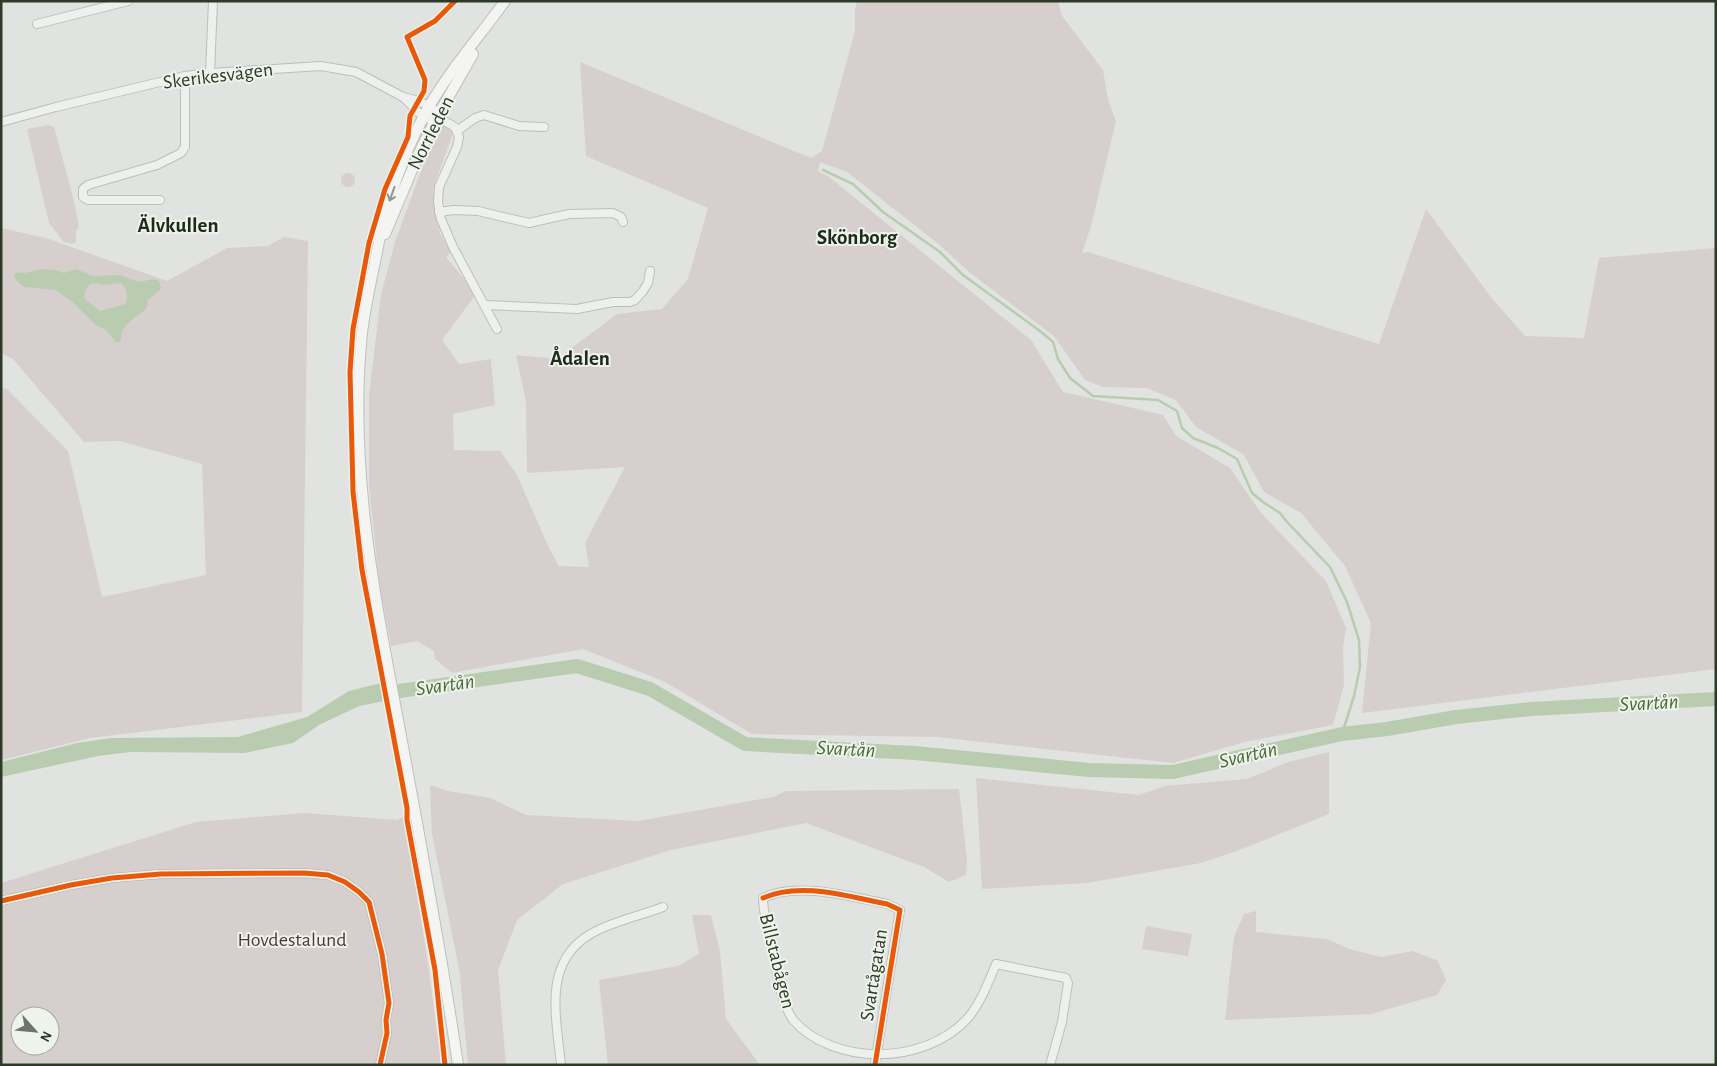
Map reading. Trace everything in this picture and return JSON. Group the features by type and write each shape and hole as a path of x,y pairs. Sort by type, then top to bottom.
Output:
{"main road":[{"name":"Norrleden","path":"458,1065 446,985 374,585 363,505 359,420 362,333 380,232 389,201 424,117 429,107 505,1"},
{"name":"Norrleden","path":"377,254 437,117 494,16"},
{"name":"Norrleden","path":"446,985 452,1065"}],"street":[{"path":"37,24 128,1"},
{"path":"210,73 214,1"},
{"name":"Skerikesvägen","path":"1,122 185,76 321,66 356,72 403,97 419,101 429,107 437,117"},
{"path":"160,200 88,200 83,197 83,189 88,185 157,164 181,154 185,147 185,76"},
{"name":"Skerikesvägen","path":"403,97 424,117 437,117"},
{"path":"457,131 475,118 484,115 519,126 544,127"},
{"path":"437,117 455,127 459,136 457,147 439,187 439,212 447,235 497,328"},
{"path":"439,212 454,210 478,211 529,224 569,214 613,213 620,217 623,222"},
{"path":"485,305 577,308 614,302 630,302 635,300 643,291 648,283 650,271"},
{"path":"1,901 96,881 161,874 304,872 328,875 344,882 359,892 369,902 382,954 389,1003 386,1020 387,1033 380,1065"},
{"name":"Svartågatan","path":"764,898 804,889 887,904 900,910 875,1064"},
{"name":"Billstabågen","path":"764,898 763,902 785,1006 792,1019 808,1038 830,1052 846,1059 875,1064 913,1056 943,1041 967,1019 977,1006 985,992 996,964 1066,978 1068,982 1062,1022 1050,1065"},
{"path":"561,1065 555,995 556,982 565,959 581,940 594,932 663,907"}],"green space":[{"path":"857,1 1058,1 1062,16 1103,70 1108,100 1116,121 1091,226 1082,253 1088,252 1379,344 1426,209 1490,296 1525,336 1584,338 1599,258 1716,248 1716,669 1362,713 1371,623 1345,566 1301,513 1264,492 1244,455 1196,427 1176,400 1147,388 1103,387 1085,380 1054,336 969,272 941,246 847,172 820,162 818,171 829,177 1031,340 1063,392 1163,415 1176,436 1230,468 1261,513 1326,581 1346,628 1343,648 1344,685 1333,725 1244,742 1173,763 937,737 752,734 665,682 583,649 452,673 435,659 434,651 417,641 391,646 379,581 369,484 369,395 381,295 395,242 421,171 443,124 453,133 433,189 440,233 451,252 446,257 476,294 442,340 459,364 491,359 495,405 453,414 454,450 500,451 516,473 549,548 559,566 589,567 585,543 625,467 527,473 526,401 516,355 557,359 617,314 662,309 688,279 708,208 586,156 580,62 811,158 822,151 855,31"},
{"path":"48,125 54,127 74,201 79,227 76,231 76,242 72,244 64,242 49,223 27,129"},
{"path":"348,173 353,175 355,180 353,185 348,187 343,185 341,180 343,175"},
{"path":"1,228 46,238 167,281 227,248 268,246 284,237 308,241 302,712 90,738 1,760 1,387 7,389 68,451 102,597 206,575 202,464 120,441 84,442 13,359 1,353"},
{"path":"1329,752 1329,814 1237,851 1201,863 1087,883 982,889 976,778 1139,795 1165,786 1247,779 1288,762"},
{"path":"430,785 448,791 490,798 526,815 638,821 773,797 786,791 959,789 967,859 966,875 949,882 924,867 806,823 671,850 563,884 517,920 498,970 506,1065 468,1065 460,974 432,834"},
{"name":"Hovdestalund","path":"305,813 397,820 405,816 426,950 440,1065 1,1065 1,883 196,822"},
{"path":"1256,911 1256,932 1327,939 1349,949 1381,957 1413,951 1438,961 1446,980 1437,995 1371,1014 1225,1020 1234,937 1244,914"},
{"path":"692,915 711,915 720,952 726,1019 760,1065 608,1065 599,980 678,966 699,954"},
{"path":"1146,926 1192,934 1188,956 1142,949"}],"shaded area":[{"path":"44,269 64,273 77,269 92,276 120,275 139,282 153,279 159,281 161,289 148,300 146,309 128,323 122,331 120,342 116,342 106,330 96,325 71,301 56,290 24,287 16,280 14,275 17,272 24,273","holes":["121,283 127,293 126,304 100,311 84,298 85,291 90,284"]},
{"path":"381,683 384,701 359,706 319,725 293,743 244,753 130,752 98,756 1,777 1,762 77,743 112,738 238,737 307,717 349,691"}],"waterway":[{"path":"823,170 853,184 883,212 940,252 963,275 1040,331 1053,342 1058,359 1070,378 1093,396 1158,400 1177,411 1182,428 1193,438 1218,448 1237,459 1252,493 1280,513 1330,567 1347,602 1359,640 1360,667 1354,696 1342,734"},
{"name":"Svartån","path":"364,696 577,666 650,689 745,744 915,753 1089,770 1173,772 1342,734 1387,729 1456,717 1531,709 1716,699"}],"cycle path":[{"path":"445,1065 435,970 407,820 407,808 362,570 353,492 350,372 353,329 369,243 385,189 408,137 410,116 424,91 425,80 407,37 435,21 455,1"},
{"path":"1,901 112,878 161,874 304,873 328,875 345,882 369,902 382,954 389,1003 386,1020 387,1033 380,1065"},
{"path":"763,898 793,891 825,892 887,904 900,910 875,1065"}],"district":[{"name":"Älvkullen","path":"178,225"},
{"name":"Skönborg","path":"857,237"},
{"name":"Ådalen","path":"580,358"}]}
